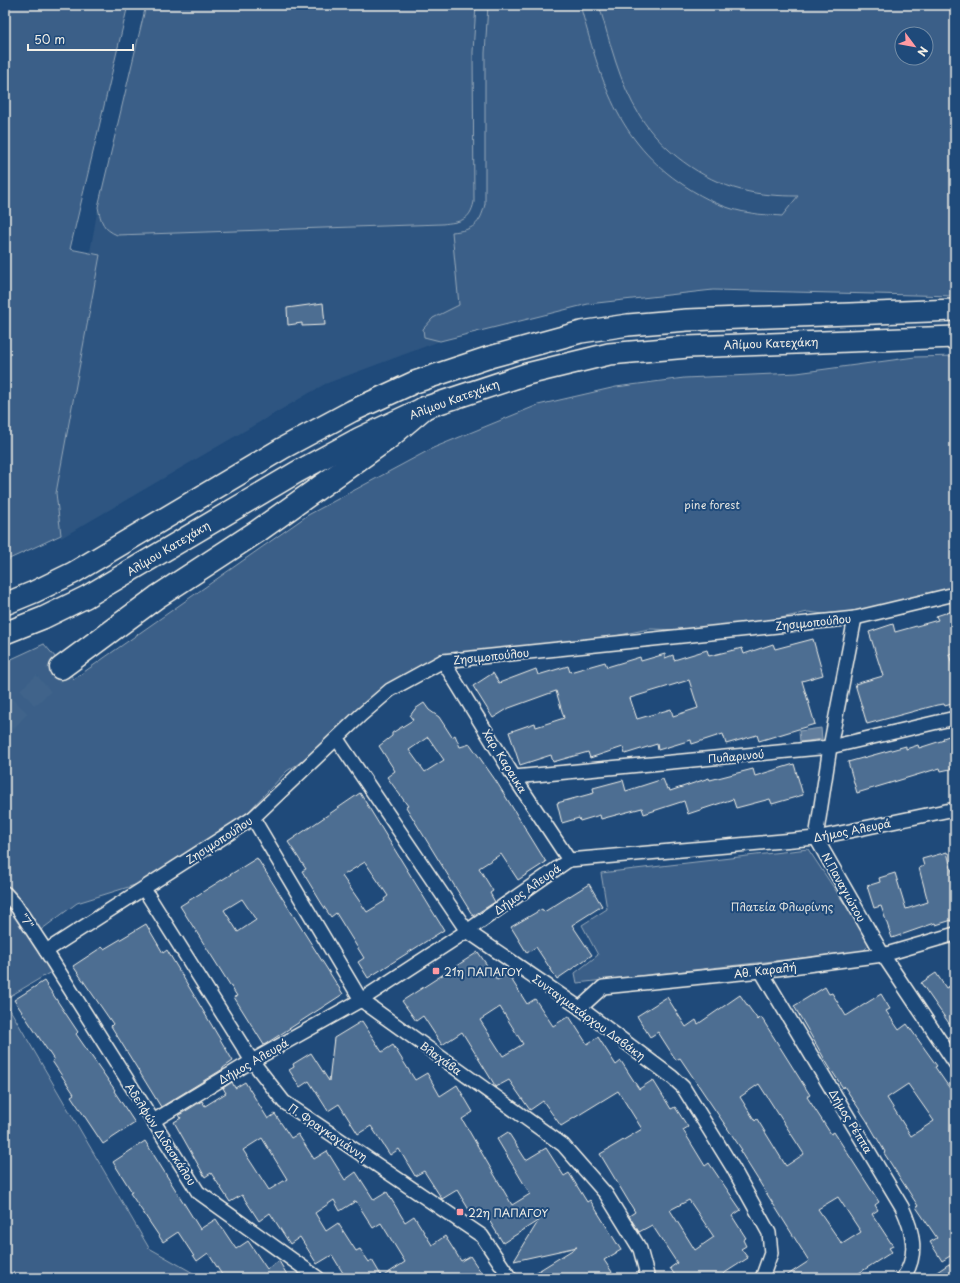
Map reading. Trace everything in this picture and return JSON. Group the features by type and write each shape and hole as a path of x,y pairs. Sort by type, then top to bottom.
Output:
{"highway":[{"path":"61,668 157,597 258,531 386,440 424,408"}],"main road":[{"path":"5,604 73,573 284,448 352,411 415,382 490,357 581,332 628,325 702,319 955,310"},
{"name":"Αλίμου Κατεχάκη","path":"5,633 43,618 86,597 303,468 360,438 424,408 527,374 610,354 688,347 955,337"}],"street":[{"name":"Ζησιμοπούλου","path":"46,951 253,818 361,715 390,690 443,661 855,618 955,594"},
{"path":"816,838 830,747 855,618"},
{"name":"Χαρ. Καραικα","path":"443,661 514,777 569,860"},
{"name":"Πυλαρινού","path":"514,777 830,747 955,718"},
{"name":"Συνταγματάρχου Δαβάκη","path":"337,739 467,930 580,1008 672,1077 683,1087 734,1168 769,1233 771,1253 762,1278"},
{"name":"Δήμος Αλευρά","path":"153,1121 252,1061 361,1000 569,860 816,838 955,809"},
{"name":"Βλαχάβα","path":"253,818 361,1000 563,1145 606,1194 640,1249 646,1278"},
{"name":"Ν.Παναγιώτου","path":"816,838 883,955 955,1063"},
{"name":"Π. Φραγκογιάννη","path":"144,889 252,1061 284,1102 482,1236 510,1278"},
{"name":"\"7\"","path":"5,893 15,904 46,951"},
{"name":"Αθ. Καραλή","path":"580,1008 602,987 762,971 883,955 955,934"},
{"name":"Αδελφών Διδασκάλου","path":"46,951 198,1192 318,1278"},
{"name":"Δήμος Ρέππα","path":"762,971 902,1207 910,1224 914,1243 911,1262 903,1278"}],"shaded area":[{"path":"146,5 955,5 955,296 713,290 588,304 440,341 325,384 61,538 56,493 100,255 90,252 98,207"},
{"path":"821,728 822,739 800,742 799,731"}],"green space":[{"path":"5,5 128,5 70,249 100,255 56,493 61,535 5,561"},
{"path":"146,5 476,5 473,52 474,202 470,213 467,217 459,221 442,224 117,235 112,233 103,224 98,207"},
{"path":"488,5 580,5 604,83 614,106 642,149 662,168 685,186 708,199 725,207 742,212 782,216 798,196 770,195 748,192 712,179 697,171 671,152 649,129 626,90 611,48 599,5 955,5 955,296 713,290 588,304 440,341 424,337 423,329 433,318 459,305 452,232 465,230 478,222 485,204 485,53"},
{"name":"pine forest","path":"955,356 955,593 854,618 808,612 722,631 649,629 552,649 468,658 391,690 338,738 287,771 249,811 164,876 77,903 30,938 51,972 5,999 5,662 44,644 74,679 308,515 433,448 538,405 616,387 684,378 797,373 915,357"},
{"name":"Πλατεία Φλωρίνης","path":"808,849 866,936 869,945 863,951 577,983 575,973 598,955 582,925 607,909 601,873"},
{"path":"5,1001 149,1248 202,1278 5,1278"}],"building":[{"path":"323,303 325,325 302,326 302,323 288,325 287,308"},
{"path":"955,610 955,653 949,654 955,675 955,703 945,706 944,704 937,705 867,724 855,684 883,676 869,632 893,624 895,632 938,620 936,616"},
{"path":"813,639 823,675 802,681 815,724 759,741 757,735 726,744 723,734 692,744 691,740 658,750 657,744 625,754 623,747 590,758 588,752 553,762 551,755 520,765 509,732 535,723 536,727 564,718 556,691 509,708 493,718 473,686 493,673 499,683 536,669 538,675 568,666 570,672 605,662 607,667 640,657 641,661 665,654 665,658 673,655 674,660 707,650 709,656 742,648 744,654 773,644 775,649","holes":["689,680 698,708 673,716 671,709 637,719 630,698"]},
{"path":"424,703 429,710 439,717 452,737 455,735 460,747 470,744 496,781 546,862 518,880 501,854 479,868 493,891 490,893 495,902 473,916 406,807 408,806 387,777 395,771 379,746 392,736 392,733 413,720 410,716 415,709","holes":["428,737 444,760 425,772 409,750"]},
{"path":"955,734 955,768 941,771 940,768 857,793 848,762 906,746 906,749 918,745 919,748 944,740 943,738"},
{"path":"794,764 803,795 772,804 770,799 736,808 733,799 688,814 684,801 644,814 642,808 601,819 600,815 580,821 579,818 562,823 557,803 594,793 593,788 623,780 626,791 663,779 667,789 669,788 670,791 709,778 710,780 753,769 755,776"},
{"path":"360,793 444,930 368,978 358,962 364,958 336,913 331,917 322,904 302,871 306,869 288,842","holes":["365,862 388,896 384,899 385,901 367,912 342,876"]},
{"path":"947,852 955,884 955,919 936,925 935,923 892,938 881,906 874,908 867,886 880,882 879,878 895,873 906,909 928,902 919,868 924,866 922,859"},
{"path":"257,858 343,994 264,1045 234,997 237,996 180,906","holes":["242,899 256,920 238,932 224,910"]},
{"path":"589,884 602,906 572,925 592,955 557,979 536,947 527,953 511,927 542,909 544,912"},
{"path":"146,924 163,953 167,950 233,1061 223,1069 161,1107 111,1026 113,1024 73,966 102,947 104,949"},
{"path":"478,952 497,980 508,974 527,1004 535,999 553,1026 569,1016 587,1044 598,1037 616,1065 621,1061 639,1089 653,1080 671,1109 675,1107 688,1127 683,1130 705,1166 709,1163 741,1210 732,1216 746,1238 743,1240 746,1246 741,1249 748,1258 723,1274 725,1278 677,1278 670,1268 677,1263 652,1225 639,1232 629,1216 635,1212 600,1154 642,1129 618,1091 561,1126 543,1101 530,1110 509,1080 496,1087 462,1032 442,1045 423,1016 416,1021 402,1001","holes":["500,1007 523,1044 503,1056 480,1020","689,1200 714,1237 695,1250 670,1210"]},
{"path":"936,973 946,988 950,986 955,994 955,1032 921,983"},
{"path":"44,981 78,1032 76,1034 115,1090 114,1091 135,1123 103,1144 71,1096 74,1094 52,1061 54,1060 14,1000"},
{"path":"825,987 829,994 832,993 846,1016 881,994 890,1009 886,1011 899,1030 907,1024 937,1066 935,1067 955,1096 955,1253 942,1261 930,1242 937,1238 916,1207 918,1206 884,1153 885,1152 867,1121 828,1065 794,1006","holes":["908,1084 934,1121 911,1136 887,1098"]},
{"path":"740,995 758,1020 761,1017 810,1095 807,1097 831,1134 834,1132 879,1202 875,1205 878,1210 872,1214 893,1246 889,1248 892,1252 859,1273 862,1278 783,1278 809,1261 740,1151 742,1150 680,1058 676,1060 658,1032 650,1037 637,1016 667,997 686,1027 696,1020 698,1024","holes":["759,1084 804,1154 786,1166 757,1119 755,1121 740,1097","838,1197 861,1232 842,1244 818,1209"]},
{"path":"362,1021 382,1052 393,1045 415,1080 427,1073 440,1096 457,1085 473,1112 462,1119 512,1205 530,1194 497,1139 508,1132 526,1160 546,1148 564,1176 569,1173 587,1202 590,1200 621,1250 604,1260 616,1278 527,1278 577,1247 514,1261 539,1220 503,1243 484,1212 474,1218 457,1190 442,1199 424,1171 415,1176 399,1149 390,1155 371,1126 358,1134 339,1104 328,1111 309,1081 300,1087 289,1070 294,1067 293,1064 311,1053 329,1081 334,1038"},
{"path":"232,1082 235,1088 245,1082 268,1119 275,1114 291,1138 298,1134 314,1159 327,1151 345,1180 356,1172 374,1200 387,1192 405,1222 414,1216 432,1245 445,1236 461,1261 470,1256 485,1278 346,1278 332,1255 317,1264 300,1237 290,1244 270,1213 259,1221 242,1195 230,1202 211,1173 205,1177 174,1122 181,1118 179,1115 202,1101 205,1106 226,1093 223,1088","holes":["262,1138 287,1179 269,1190 243,1150","334,1200 340,1211 356,1201 373,1228 381,1223 405,1262 382,1277 372,1260 369,1262 360,1249 356,1251 338,1223 326,1231 315,1213"]},
{"path":"145,1141 200,1229 216,1219 236,1249 248,1241 267,1269 279,1261 289,1278 224,1278 208,1253 197,1261 178,1232 163,1242 130,1193 132,1192 113,1162"},
{"path":"949,1264 955,1273 955,1278 928,1278"}],"tunnel":[{"path":"5,722 26,699 61,668"}],"place":[{"name":"21η ΠΑΠΑΓΟΥ","path":"436,971"},
{"name":"22η ΠΑΠΑΓΟΥ","path":"460,1212"}]}
